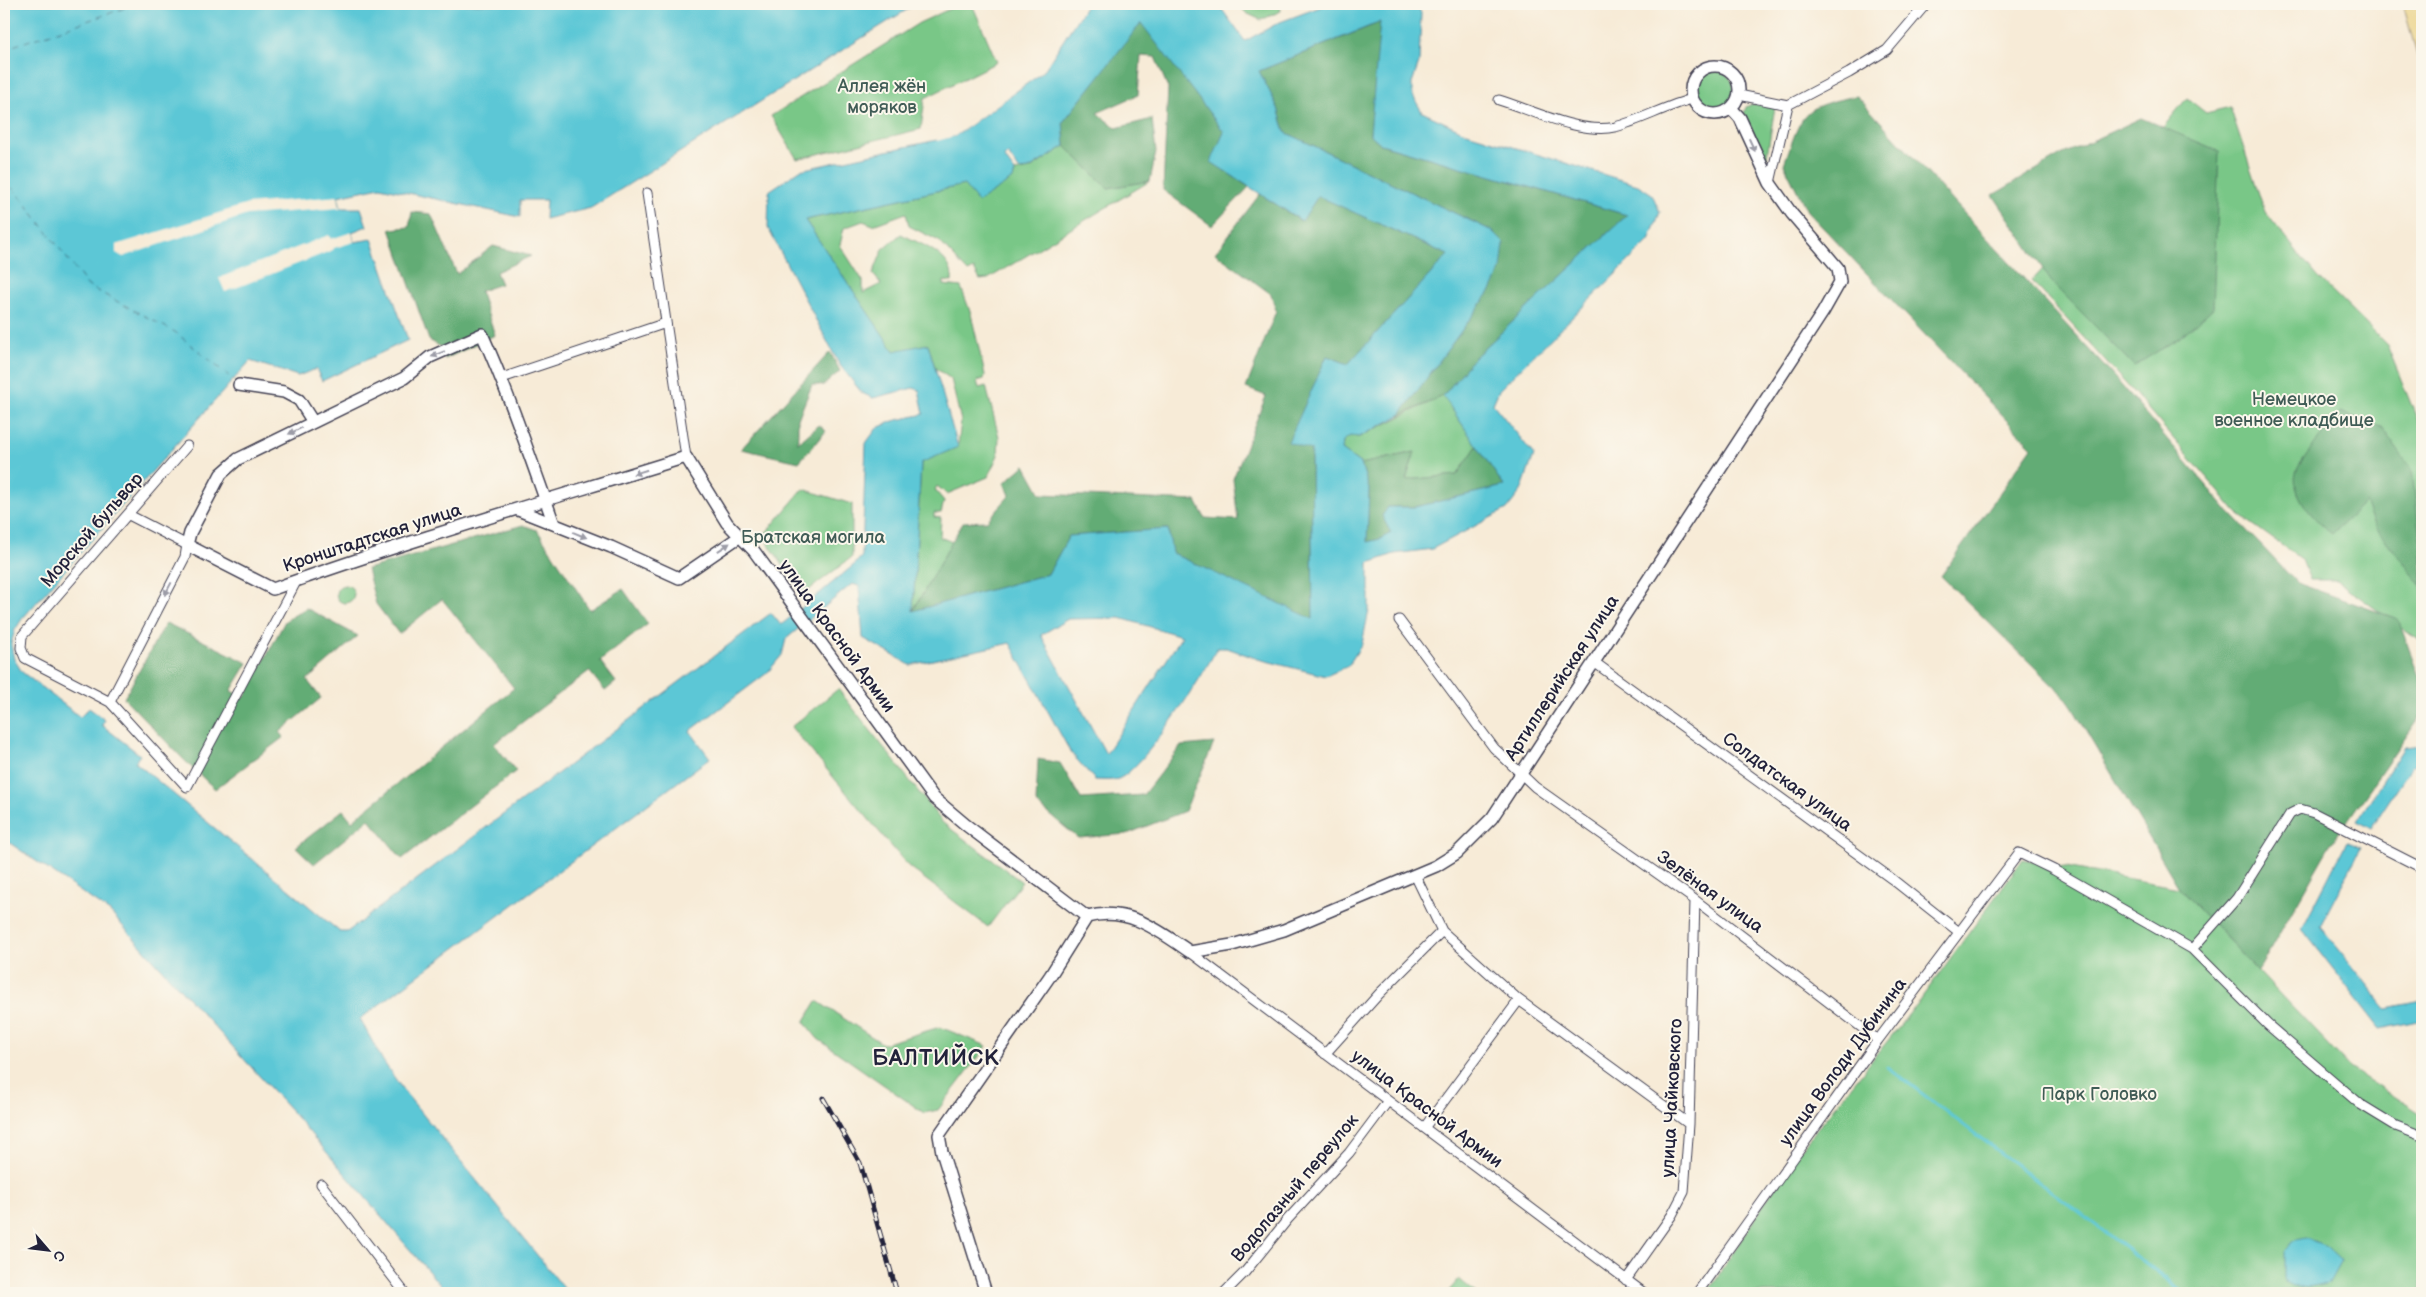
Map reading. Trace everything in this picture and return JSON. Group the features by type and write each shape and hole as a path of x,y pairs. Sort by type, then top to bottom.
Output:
{"street":[{"path":"1739,96 1788,105 1849,73 1887,50 1926,4"},
{"path":"1713,66 1730,71 1739,86 1739,96 1731,108 1723,113 1714,115 1704,112 1697,107 1692,99 1690,90 1697,73 1713,66"},
{"path":"1499,100 1584,127 1601,129 1617,126 1692,99"},
{"path":"1770,184 1788,105"},
{"name":"Артиллерийская улица","path":"1190,952 1232,946 1284,930 1436,866 1457,853 1474,837 1492,818 1823,312 1840,282 1838,268 1770,184 1740,118 1731,108"},
{"name":"улица Красной Армии","path":"647,193 686,458 727,524 754,552 934,798 966,826 1087,917"},
{"path":"502,378 666,323"},
{"path":"297,580 187,787 110,702 185,557 190,533 221,474 238,459 404,378 430,357 482,334 502,378 554,524"},
{"path":"239,385 284,392 299,400 313,422"},
{"name":"Морской бульвар","path":"110,702 25,658 21,648 22,636 187,446"},
{"name":"Кронштадтская улица","path":"187,545 272,589 360,558 686,458"},
{"path":"518,510 679,578 740,537"},
{"path":"129,515 187,545"},
{"name":"Зелёная улица","path":"1399,620 1494,748 1535,787 1695,900 1878,1040"},
{"name":"Солдатская улица","path":"1594,662 1892,879 1958,932"},
{"path":"2422,868 2314,813 2300,809 2290,814 2237,898 2192,949 2268,1025 2360,1104 2396,1126 2422,1136"},
{"name":"улица Володи Дубинина","path":"1697,1293 1878,1040 2019,853 2054,870 2192,949"},
{"path":"1415,875 1442,931 1519,1000 1689,1124"},
{"name":"улица Чайковского","path":"1626,1280 1672,1215 1684,1192 1689,1124 1695,900"},
{"path":"986,1293 942,1152 939,1135 1050,976 1087,917 1100,913 1132,916 1164,934 1190,952"},
{"path":"1325,1054 1379,994 1442,931"},
{"name":"улица Красной Армии","path":"1190,952 1644,1293"},
{"path":"1424,1128 1519,1000"},
{"name":"Водолазный переулок","path":"1224,1293 1245,1272 1288,1219 1349,1153 1388,1101"},
{"path":"321,1184 405,1293"}],"green space":[{"name":"Аллея жён моряков","path":"960,4 972,4 997,62 925,98 921,129 797,159 771,116 919,23"},
{"path":"1237,4 1280,4 1281,11 1261,20 1246,13"},
{"path":"1141,22 1224,132 1213,163 1249,187 1212,226 1163,190 1168,88 1155,57 1141,56 1138,95 1097,113 1116,128 1152,119 1156,152 1150,181 1108,188 1065,146 1063,122"},
{"path":"1381,22 1370,134 1380,144 1627,215 1474,358 1443,396 1399,416 1492,289 1503,243 1492,231 1285,132 1278,108 1259,71"},
{"path":"1714,70 1728,76 1734,90 1728,104 1714,110 1700,104 1694,90 1700,76"},
{"path":"1857,96 2115,378 2231,514 2297,583 2398,619 2422,684 2422,714 2329,847 2258,971 2179,888 2068,700 1941,576 2032,447 1807,211 1784,164 1795,133 1806,115 1814,109 1824,104"},
{"name":"Немецкое военное кладбище","path":"2187,98 2206,113 2230,107 2265,212 2317,276 2387,345 2422,431 2422,643 2336,580 2310,580 2302,560 2237,513 2136,395 2032,281 2102,202"},
{"path":"1752,104 1775,107 1766,161 1744,113 1746,107"},
{"path":"2141,118 2219,151 2213,308 2179,338 2134,366 2051,281 1993,195 2061,155"},
{"path":"1065,146 1108,188 1150,181 988,279 980,280 974,269 968,272 939,241 909,226 906,213 873,225 863,221 844,228 840,245 863,281 863,293 881,284 873,274 883,249 901,234 926,246 948,265 952,282 944,281 944,285 961,287 971,314 985,375 984,379 977,381 979,388 986,386 999,437 998,455 988,477 947,494 937,486 935,490 944,501 941,513 934,513 934,517 941,518 940,537 952,542 913,611 921,463 958,446 961,421 951,379 935,368 928,344 894,352 805,220 964,185 1013,179 1015,172 1030,169"},
{"path":"1260,194 1301,221 1318,196 1448,255 1348,364 1327,356 1289,442 1311,450 1313,620 1172,553 1168,529 1069,536 1048,574 913,611 963,522 987,521 1010,495 1004,483 1025,465 1041,494 1196,501 1205,518 1238,520 1233,479 1266,396 1246,388 1276,311 1271,294 1215,253"},
{"path":"412,212 431,214 457,274 493,246 531,256 496,272 501,284 480,291 495,335 445,359 441,347 429,340 390,229 409,227"},
{"path":"830,352 840,371 824,385 812,385 798,419 798,443 819,425 826,431 799,462 741,449"},
{"path":"1443,396 1477,446 1457,475 1406,480 1414,452 1361,464 1342,450 1343,441 1350,436 1359,437"},
{"path":"2341,412 2382,428 2412,470 2420,540 2422,543 2422,586 2375,527 2365,502 2332,534 2305,506 2300,497 2295,479 2297,470 2310,450"},
{"path":"1477,446 1504,486 1415,507 1388,507 1391,533 1380,539 1367,542 1369,489 1361,464 1415,452 1406,480 1457,475"},
{"name":"Братская могила","path":"803,489 852,504 852,557 805,593 800,590 763,536"},
{"path":"523,525 537,530 590,610 623,589 648,624 600,661 616,682 605,691 589,671 494,744 516,771 402,859 369,819 314,864 296,847 343,810 352,821 514,688 442,599 399,634 376,604 367,569"},
{"path":"341,585 349,585 354,590 352,601 341,603 336,598 336,590"},
{"path":"306,608 358,636 307,680 321,698 280,732 284,737 215,789 124,698 166,623 248,663 231,691 244,698 285,621"},
{"path":"838,689 943,823 1022,882 988,927 909,867 791,727"},
{"path":"1214,743 1185,811 1127,834 1078,838 1036,803 1038,759 1060,763 1081,799 1143,795 1181,746"},
{"name":"Парк Головко","path":"2023,859 2179,888 2350,1068 2422,1115 2422,1293 1707,1293 1793,1159 1917,1004"},
{"path":"817,1001 883,1044 940,1027 987,1046 938,1110 924,1113 818,1039 804,1022"},
{"path":"1459,1279 1476,1293 1447,1293"}],"sand":[{"path":"2403,4 2422,4 2422,75 2421,70"}],"water":[{"path":"4,4 916,4 591,208 545,219 546,200 520,200 520,217 380,187 338,196 341,208 361,208 367,226 352,232 354,242 372,239 408,340 322,381 316,369 298,376 250,361 22,619 15,630 11,644 14,659 22,672 80,717 89,708 105,720 102,725 140,755 135,762 340,932 347,932 771,613 781,625 855,564 862,556 866,443 877,428 893,421 924,414 919,390 913,388 873,398 862,393 839,364 768,228 769,191 800,170 955,136 1043,72 1087,4 1218,4 1245,41 1280,22 1328,4 1416,4 1421,13 1419,63 1412,83 1412,94 1422,112 1467,133 1638,185 1652,194 1660,212 1649,241 1499,390 1493,404 1534,455 1521,491 1507,509 1432,549 1394,554 1369,563 1369,610 1362,644 1348,666 1326,676 1258,659 1227,648 1217,648 1187,698 1142,759 1129,772 1118,779 1095,780 1071,753 1010,643 910,665 863,638 859,586 852,584 786,639 782,655 767,673 690,731 710,758 360,1019 383,1061 403,1090 568,1293 447,1293 293,1113 110,912 4,839","holes":["1380,22 1370,134 1381,144 1627,215 1474,358 1443,396 1504,486 1415,507 1388,507 1382,516 1391,533 1380,539 1367,542 1369,489 1361,464 1342,450 1343,441 1350,436 1359,437 1399,416 1492,289 1501,270 1504,243 1492,231 1285,132 1278,108 1259,71","1141,23 1224,132 1211,162 1302,221 1318,196 1448,255 1348,364 1327,356 1288,442 1311,450 1313,619 1172,553 1168,529 1069,536 1048,574 913,611 921,463 958,447 928,344 894,351 805,220 964,185 978,202 1013,179 1015,172 1004,157 1008,154 1019,170 1029,169 1065,146 1063,122","1120,618 1182,636 1106,754 1041,635 1068,619"]},
{"path":"2422,745 2422,764 2412,766 2371,828 2357,821 2404,747"},
{"path":"2347,841 2361,848 2320,926 2387,1009 2422,1002 2422,1020 2380,1029 2302,929"},
{"path":"2306,1238 2326,1246 2342,1261 2330,1283 2307,1288 2284,1281 2284,1252 2293,1241"}],"pier":[{"path":"1007,94 1009,96 955,136 937,141 936,138 954,134"},
{"path":"338,196 340,208 247,215 123,257 116,253 116,245 248,204"},
{"path":"352,232 354,242 334,248 225,292 219,278 329,235 331,239"}],"waterway":[{"path":"1887,1067 2185,1293"}],"ferry route":[{"path":"4,49 137,4"},
{"path":"4,180 20,196 88,286 175,332 235,381"}],"railway":[{"path":"823,1098 860,1163 897,1293"}],"district":[{"name":"БАЛТИЙСК","path":"936,1058"}]}
